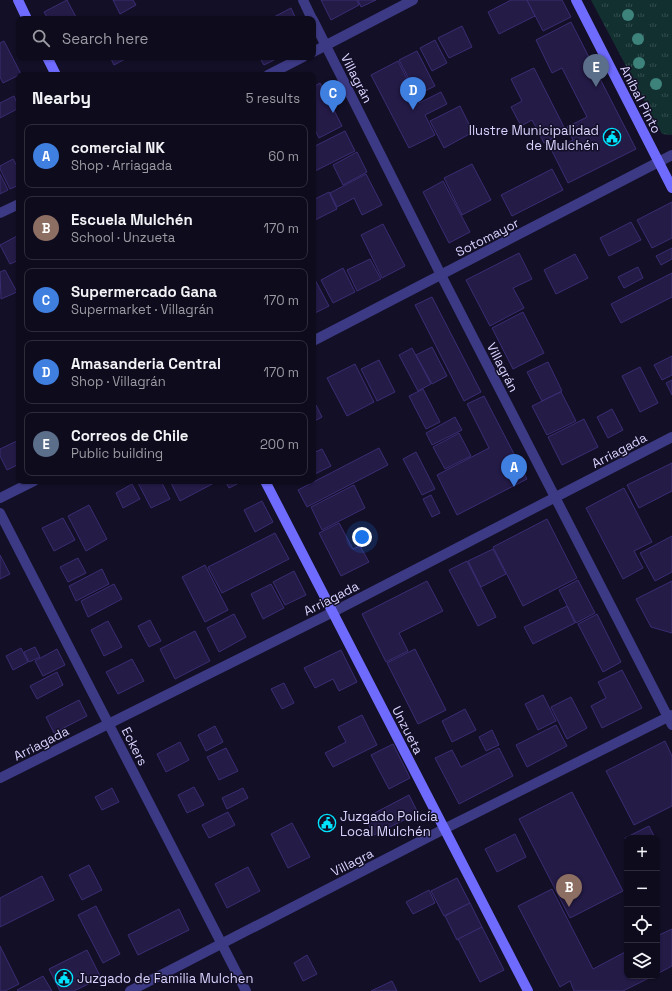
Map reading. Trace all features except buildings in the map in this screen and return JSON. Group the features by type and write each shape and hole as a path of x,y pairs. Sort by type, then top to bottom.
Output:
{"main road":[{"path":"18,0 26,16"},
{"name":"Aníbal Pinto","path":"576,0 672,188"},
{"path":"48,60 54,72"},
{"name":"Unzueta","path":"267,484 528,991"}],"street":[{"name":"Villagrán","path":"303,0 311,16"},
{"path":"316,50 413,0"},
{"name":"Villagrán","path":"316,26 441,275 671,719"},
{"path":"274,72 297,60"},
{"name":"Sotomayor","path":"316,339 672,155"},
{"path":"0,213 16,205"},
{"name":"Arriagada","path":"0,778 333,612 672,437"},
{"path":"0,498 28,484"},
{"name":"Eckers","path":"0,514 246,991"},
{"name":"Villagra","path":"130,991 444,829 671,719"}],"green space":[{"path":"591,0 672,0 672,135 662,134"}],"place":[{"name":"Correos de Chile","path":"596,87"},
{"name":"Amasanderia Central","path":"413,110"},
{"name":"Supermercado Gana","path":"333,113"},
{"name":"Ilustre Municipalidad de Mulchén","path":"612,137"},
{"name":"comercial NK","path":"514,487"},
{"name":"Juzgado Policía Local Mulchén","path":"327,823"},
{"name":"Escuela Mulchén","path":"569,907"},
{"name":"Juzgado de Familia Mulchen","path":"64,978"}]}
